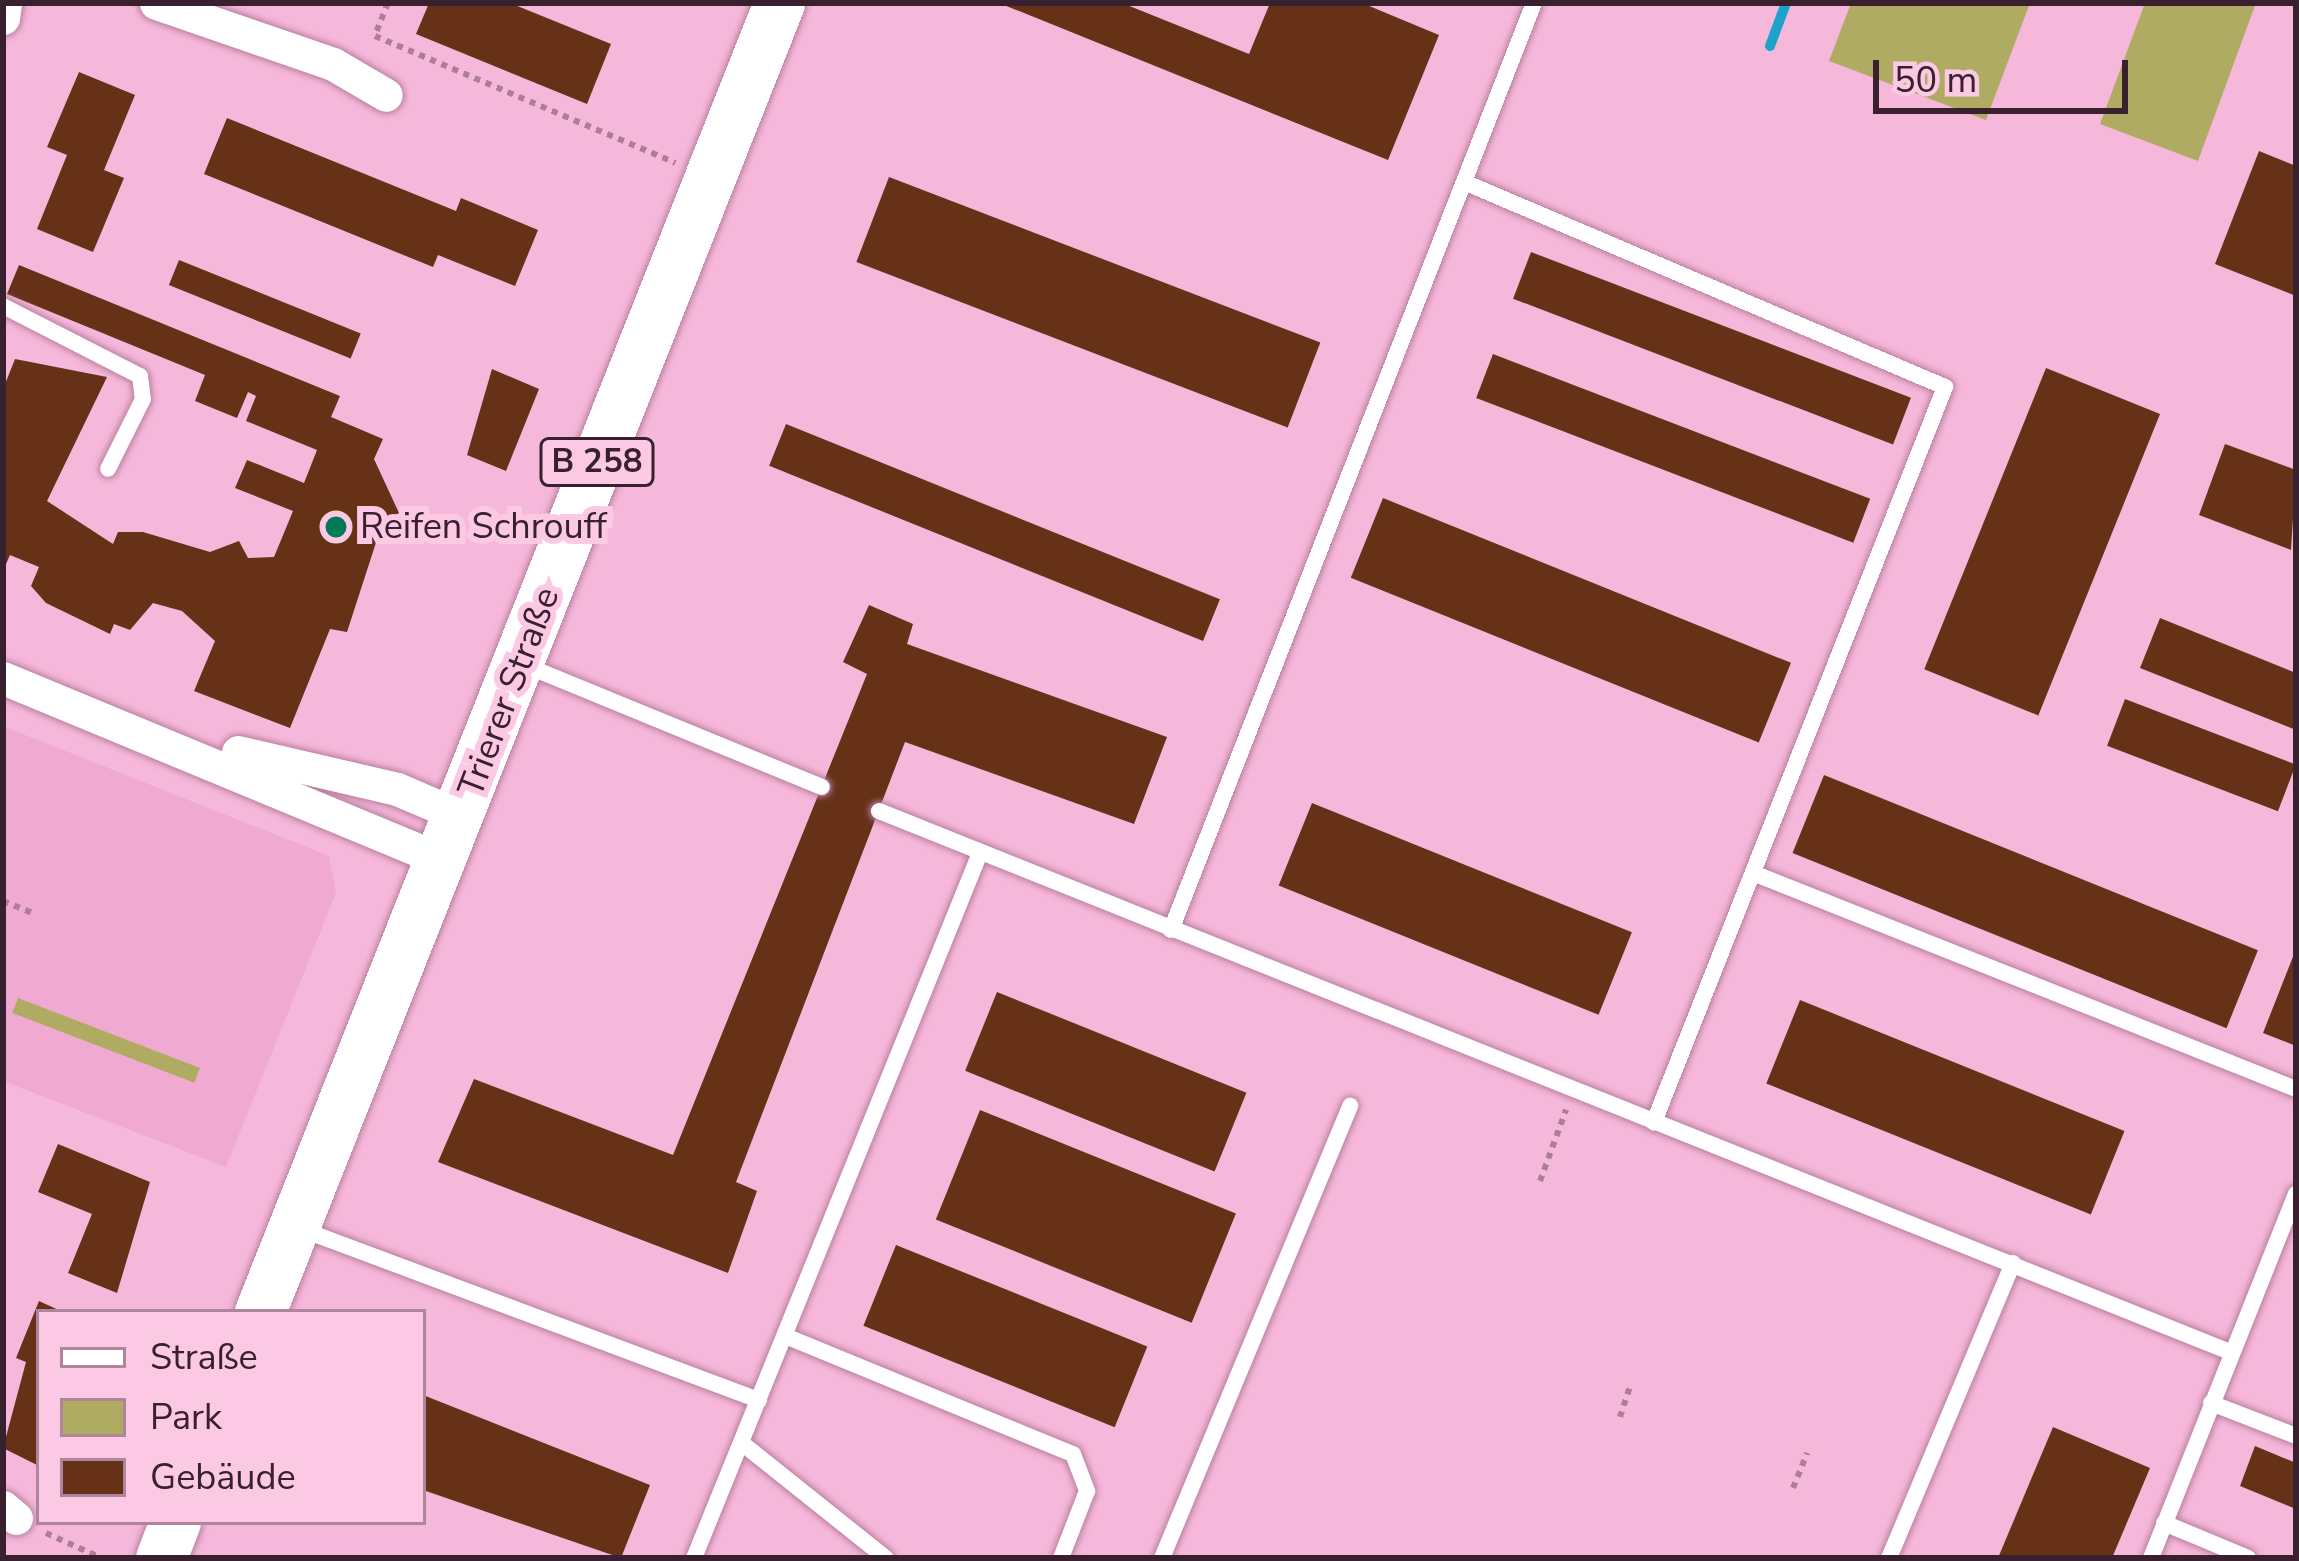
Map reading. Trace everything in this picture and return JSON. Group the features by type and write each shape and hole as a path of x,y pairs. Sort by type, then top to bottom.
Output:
{"main road":[{"name":"Trierer Straße","path":"261,1309 522,663 706,176 779,3"},
{"path":"161,1558 175,1525"}],"street":[{"path":"3,18 5,3"},
{"path":"156,3 333,64 386,95"},
{"path":"3,678 451,838"},
{"path":"165,736 397,789 451,838"}],"lane":[{"path":"1172,930 1534,3"},
{"path":"1464,182 1946,387 1654,1122"},
{"path":"3,306 140,376 142,399 108,469"},
{"path":"522,663 822,787"},
{"path":"879,811 2230,1352"},
{"path":"694,1558 980,853"},
{"path":"1753,874 2296,1089"},
{"path":"1162,1558 1349,1106"},
{"path":"2151,1558 2296,1194"},
{"path":"294,1227 760,1400"},
{"path":"1889,1558 2013,1264"},
{"path":"785,1336 1072,1454 1087,1491 1061,1558"},
{"path":"2211,1403 2296,1436"},
{"path":"743,1444 886,1558"},
{"path":"2164,1523 2248,1558"}],"path":[{"path":"388,3 374,36 706,176"},
{"path":"3,901 36,914"},
{"path":"1540,1181 1574,1090"},
{"path":"1620,1418 1631,1384"},
{"path":"1793,1488 1807,1454"},
{"path":"9,1513 101,1558"}],"shaded area":[{"path":"3,726 329,856 336,893 226,1167 3,1081"}],"green space":[{"path":"1851,3 2030,3 1986,120 1829,61"},
{"path":"2145,3 2256,3 2198,161 2100,124"},
{"path":"18,998 200,1068 194,1083 12,1013"}],"building":[{"path":"429,3 510,3 611,44 587,104 416,34"},
{"path":"999,3 1122,3 1249,54 1270,3 1362,3 1439,35 1388,160"},
{"path":"79,72 135,95 104,170 124,178 93,252 37,229 67,155 47,147"},
{"path":"227,118 456,211 461,198 538,230 515,286 438,255 433,267 204,174"},
{"path":"2259,151 2296,166 2296,296 2215,264"},
{"path":"889,177 1320,343 1288,428 856,262"},
{"path":"1531,252 1911,398 1893,445 1513,299"},
{"path":"179,260 361,333 351,358 169,285"},
{"path":"19,265 340,396 331,417 383,439 374,459 399,513 383,521 347,632 330,629 290,728 194,691 215,641 182,611 153,603 130,630 114,624 110,634 46,603 31,586 39,567 10,555 3,571 3,389 15,359 107,377 47,501 113,544 118,532 143,532 210,552 239,541 248,558 274,557 293,511 235,488 247,460 304,483 317,450 246,421 256,396 248,392 237,418 195,401 205,375 7,294"},
{"path":"1493,354 1870,499 1853,543 1476,398"},
{"path":"2046,368 2160,414 2038,715 1924,669"},
{"path":"492,369 539,389 506,471 467,455"},
{"path":"786,424 1220,599 1203,641 769,466"},
{"path":"2225,444 2296,470 2291,550 2199,515"},
{"path":"1383,498 1791,663 1759,743 1351,578"},
{"path":"869,605 913,624 907,644 1167,737 1134,824 905,742 736,1182 757,1191 728,1273 438,1162 474,1079 673,1155 867,674 843,662"},
{"path":"2160,618 2296,673 2296,730 2140,668"},
{"path":"2125,699 2296,765 2278,811 2107,746"},
{"path":"1824,775 2258,950 2226,1028 1793,853"},
{"path":"1312,803 1632,932 1599,1015 1279,886"},
{"path":"2296,949 2296,1046 2263,1033"},
{"path":"997,992 1246,1093 1215,1172 965,1071"},
{"path":"1800,1000 2125,1131 2091,1215 1766,1083"},
{"path":"980,1110 1236,1213 1192,1323 936,1219"},
{"path":"58,1144 150,1182 117,1293 68,1273 92,1214 38,1192"},
{"path":"896,1245 1147,1347 1115,1427 863,1326"},
{"path":"39,1301 56,1309 36,1309 36,1464 3,1448 26,1362 16,1358"},
{"path":"426,1396 650,1485 621,1558 426,1491"},
{"path":"2053,1427 2150,1468 2112,1558 1998,1558"},
{"path":"2255,1446 2296,1463 2296,1509 2240,1486"}],"waterway":[{"path":"1770,46 1786,3"}],"place":[{"name":"Reifen Schrouff","path":"336,527"}]}
